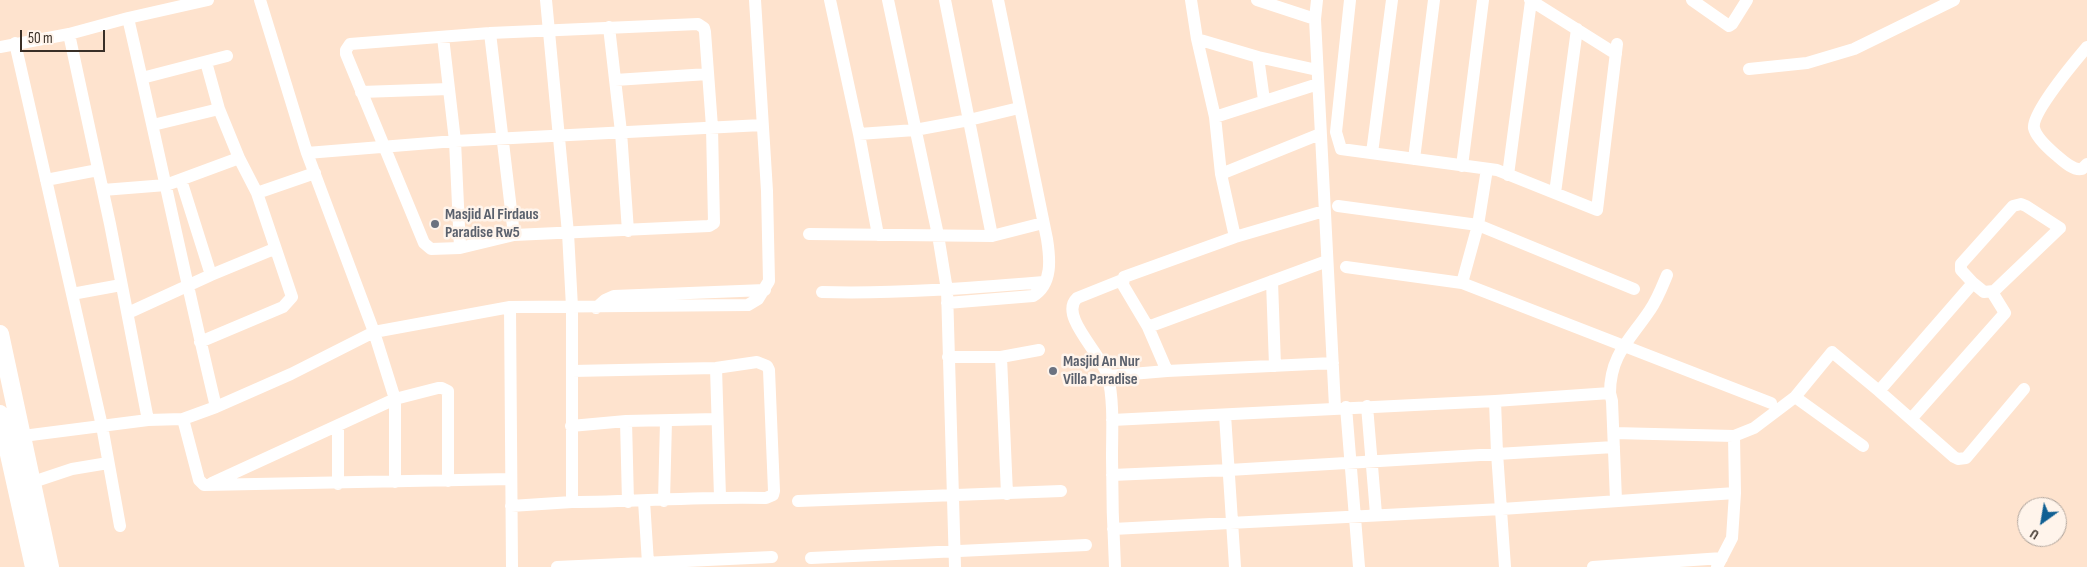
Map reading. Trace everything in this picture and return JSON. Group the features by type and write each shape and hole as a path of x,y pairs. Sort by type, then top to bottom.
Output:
{"main road":[{"path":"0,334 33,482 42,564"},
{"path":"0,414 42,564"}],"street":[{"path":"0,47 69,34 128,18 208,0"},
{"path":"260,0 307,153 374,332 395,398 395,482"},
{"path":"546,0 568,233 572,307 572,502"},
{"path":"22,436 148,420 183,419 216,407 291,374 374,332 510,307 596,308 748,305 758,299 765,290 768,281 767,191 755,0"},
{"path":"830,0 859,134 878,235"},
{"path":"888,0 938,236 947,290 955,567"},
{"path":"945,0 992,236"},
{"path":"947,304 1033,296 1044,282 1050,264 998,0"},
{"path":"1191,0 1197,39 1216,117 1221,174 1235,237"},
{"path":"1257,0 1315,19"},
{"path":"1317,0 1315,19 1317,70 1333,363 1350,462 1356,516 1358,567"},
{"path":"1350,0 1336,132 1341,149 1487,169 1508,175 1597,210 1617,49 1577,29 1530,0 1508,175"},
{"path":"1372,153 1392,0"},
{"path":"1414,159 1434,0"},
{"path":"1462,166 1482,0"},
{"path":"1692,0 1729,26 1747,0"},
{"path":"1749,69 1807,63 1854,49 1954,0"},
{"path":"128,18 187,287 216,407"},
{"path":"701,25 706,32 712,127 714,222 708,226 514,235 460,248 435,250 427,248 382,146 346,50 350,44 548,30 701,25"},
{"path":"609,27 621,132 628,230"},
{"path":"1555,193 1577,29"},
{"path":"490,33 514,235"},
{"path":"69,34 103,190 148,420"},
{"path":"443,37 455,140 460,248"},
{"path":"1197,39 1258,57 1317,70"},
{"path":"15,43 102,426 120,526"},
{"path":"2087,47 2062,78 2036,116 2033,124 2037,134 2055,154 2074,169 2082,169 2087,164"},
{"path":"142,78 227,56"},
{"path":"1258,57 1264,100"},
{"path":"200,342 283,307 292,297 274,249 257,193 239,158 220,109 206,62"},
{"path":"615,80 708,74"},
{"path":"1216,117 1318,84"},
{"path":"362,92 449,89"},
{"path":"859,134 915,130 1019,108"},
{"path":"153,125 220,109"},
{"path":"307,153 455,140 762,125"},
{"path":"1221,174 1320,134"},
{"path":"103,190 166,185 239,158"},
{"path":"1462,284 1478,225 1487,169"},
{"path":"46,180 98,170"},
{"path":"257,193 315,173"},
{"path":"181,180 211,275"},
{"path":"2021,204 2026,206 2060,228 1992,292 1984,292 1973,283 1961,270 1961,264 2012,206 2021,204"},
{"path":"1338,206 1478,225 1634,289"},
{"path":"1115,567 1112,420 1108,376 1101,361 1073,318 1072,302 1077,298 1122,280 1128,274 1235,237 1324,210"},
{"path":"809,234 992,236 1043,224"},
{"path":"128,313 274,249"},
{"path":"1148,327 1328,261"},
{"path":"1346,267 1462,284 1771,403"},
{"path":"1616,500 1610,375 1623,347 1651,308 1668,275"},
{"path":"1122,280 1123,285 1148,327 1167,371"},
{"path":"822,292 861,293 947,290 1044,282"},
{"path":"1272,282 1275,366"},
{"path":"1879,391 1973,283"},
{"path":"72,294 122,285"},
{"path":"1911,419 2005,313 1992,292"},
{"path":"510,307 512,567"},
{"path":"948,356 1001,357 1039,350"},
{"path":"1614,433 1734,436 1754,428 1795,397 1832,352 1954,457 1962,459 1966,458 2024,389"},
{"path":"1001,357 1008,494"},
{"path":"511,506 572,502 664,501 720,496 766,498 773,495 769,370 767,366 757,362 716,368 572,372"},
{"path":"1108,376 1167,371 1333,363"},
{"path":"716,368 720,496"},
{"path":"208,485 395,398 438,388 448,391 448,481"},
{"path":"1112,420 1341,407 1495,401 1610,393"},
{"path":"1795,397 1863,446"},
{"path":"1495,401 1505,567"},
{"path":"1367,406 1376,514"},
{"path":"1225,415 1234,522 1235,567"},
{"path":"183,419 200,483 208,485 511,480"},
{"path":"571,426 626,421 717,419"},
{"path":"626,421 628,502"},
{"path":"664,501 666,421"},
{"path":"338,425 338,484"},
{"path":"1593,567 1720,563 1732,538 1735,493 1734,436"},
{"path":"1112,475 1229,470 1614,447"},
{"path":"33,482 72,469 108,463"},
{"path":"798,501 1061,491"},
{"path":"1113,528 1502,508 1735,493"},
{"path":"644,501 648,563"},
{"path":"811,558 954,553 1086,545"},
{"path":"558,567 772,557"}],"place":[{"name":"Masjid Al Firdaus Paradise Rw5","path":"435,224"},
{"name":"Masjid An Nur Villa Paradise","path":"1053,371"}]}
